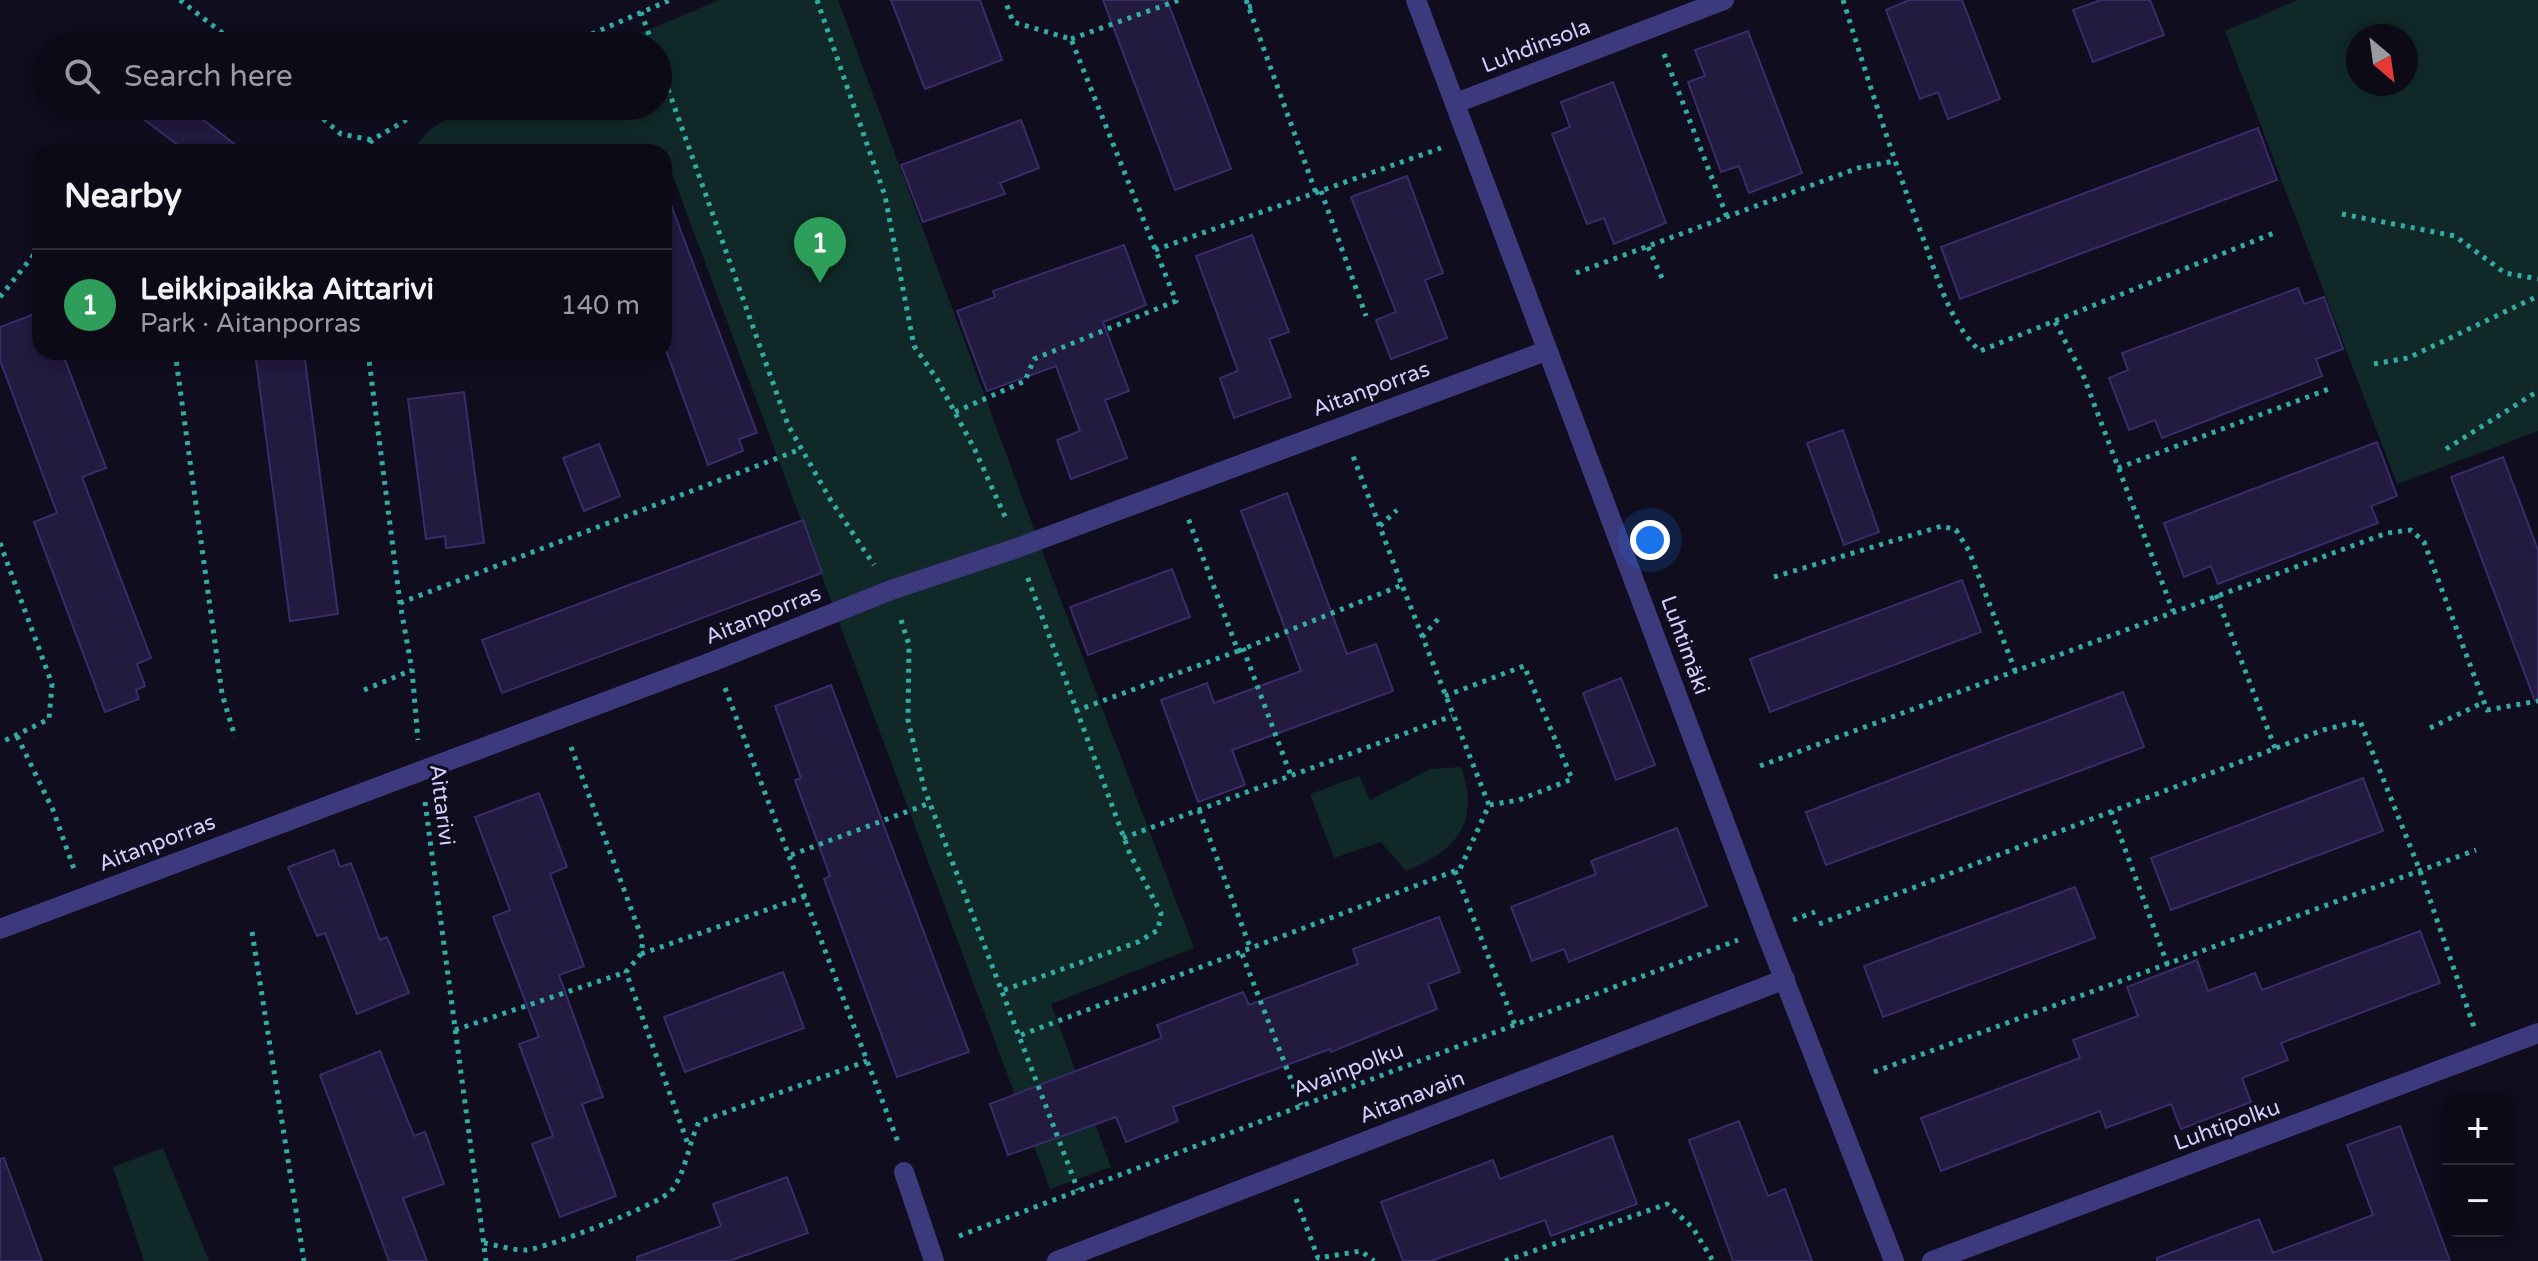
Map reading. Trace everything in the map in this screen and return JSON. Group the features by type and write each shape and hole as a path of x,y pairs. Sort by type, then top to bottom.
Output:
{"street":[{"name":"Luhtimäki","path":"1416,0 1765,930 1894,1261"},
{"name":"Luhdinsola","path":"1456,103 1724,0"},
{"name":"Aitanporras","path":"0,929 559,716 714,661 891,590 1017,548 1546,351"},
{"name":"Aitanavain","path":"1057,1261 1785,979"},
{"name":"Luhtipolku","path":"1932,1261 2538,1033"},
{"path":"904,1172 932,1254"}],"path":[{"path":"180,0 221,32"},
{"path":"596,32 670,0"},
{"path":"1005,0 1013,22 1071,39 1179,0"},
{"path":"1843,0 1894,161 1963,335 1980,351 2274,233"},
{"path":"1247,3 1257,5"},
{"path":"1247,3 1366,316"},
{"path":"641,12 648,32"},
{"path":"1654,27 1727,217"},
{"path":"955,412 1025,381 1034,359 1176,301 1071,39"},
{"path":"324,120 341,134 372,140"},
{"path":"370,144 406,120"},
{"path":"1155,250 1469,139"},
{"path":"1576,273 1858,168 1894,161"},
{"path":"2342,214 2455,236 2505,273 2538,279"},
{"path":"1648,247 1662,278"},
{"path":"0,297 32,257"},
{"path":"2374,364 2408,358 2538,296"},
{"path":"2055,322 2083,375 2173,611"},
{"path":"176,360 222,694 235,737"},
{"name":"Aittarivi","path":"369,360 400,603 412,670 421,768 486,1261"},
{"path":"2118,468 2329,389"},
{"path":"2446,449 2538,391"},
{"path":"1021,1035 1242,954 1460,869 1489,805 1484,785 1452,716 1342,425"},
{"path":"400,603 801,449"},
{"path":"1176,487 1291,776"},
{"path":"1380,526 1397,510"},
{"path":"1774,577 1942,526 1956,530 1969,551 2016,673"},
{"path":"1760,766 2387,533 2411,530 2424,542 2487,710 2538,701"},
{"path":"0,543 52,684 49,719 0,743"},
{"path":"1075,711 1241,650 1402,585"},
{"path":"2216,595 2275,748"},
{"path":"1422,637 1439,618"},
{"path":"714,661 899,1142 904,1172"},
{"path":"1445,696 1524,666 1572,779 1519,800 1489,805"},
{"path":"364,690 412,670"},
{"path":"2430,728 2484,702"},
{"path":"559,716 643,941 641,954"},
{"path":"1123,838 1452,716"},
{"path":"1819,924 2275,748 2323,730 2360,721 2420,871 2484,1054"},
{"path":"17,736 53,810 84,896"},
{"path":"791,855 930,803"},
{"path":"1199,810 1251,950"},
{"path":"2111,811 2168,966"},
{"path":"1874,1072 2476,850"},
{"path":"1455,871 1515,1025"},
{"path":"455,1030 626,972 641,954 806,896"},
{"name":"Avainpolku","path":"932,1254 1301,1105 1815,912"},
{"path":"252,932 304,1261"},
{"path":"1242,954 1301,1105"},
{"path":"626,972 688,1144"},
{"path":"484,1243 527,1250 619,1218 669,1195 680,1179 688,1144 699,1122 867,1061"},
{"path":"1286,1172 1318,1258 1361,1251 1374,1261"},
{"path":"1505,1261 1667,1204 1693,1228 1713,1261"}],"green space":[{"path":"719,0 838,0 1047,564 1194,948 1051,1004 1111,1167 1050,1189 672,173 672,144 417,144 432,128 446,120 672,120 672,32 644,32"},
{"path":"2298,0 2538,0 2538,431 2397,484 2225,31"},
{"path":"1461,767 1468,804 1466,819 1451,844 1438,854 1406,871 1381,842 1334,858 1310,794 1359,776 1370,800 1431,769"},
{"path":"163,1148 209,1261 144,1261 113,1167"}],"building":[{"path":"891,0 980,0 1002,60 925,89"},
{"path":"1103,0 1167,0 1231,169 1175,190"},
{"path":"1909,0 1962,0 2000,99 1948,119 1938,92 1920,99 1886,10"},
{"path":"2101,0 2150,0 2164,35 2093,62 2073,10"},
{"path":"1748,31 1802,173 1749,193 1739,166 1721,172 1688,82 1705,76 1695,50"},
{"path":"1613,82 1666,223 1614,244 1604,218 1587,224 1552,134 1570,127 1561,102"},
{"path":"145,120 203,120 235,144 176,144"},
{"path":"1021,120 1039,168 1000,183 1005,194 923,222 901,165"},
{"path":"2258,128 2277,180 1960,299 1941,247"},
{"path":"1407,176 1443,273 1425,280 1447,338 1391,359 1376,320 1396,312 1351,197"},
{"path":"672,207 757,433 739,439 743,451 708,465 670,360 672,360"},
{"path":"1252,235 1289,332 1269,339 1291,397 1234,418 1220,378 1238,371 1196,256"},
{"path":"1124,245 1146,305 1103,322 1129,391 1105,400 1127,458 1071,479 1057,440 1080,431 1056,366 987,391 957,311 995,297 993,291"},
{"path":"2298,288 2304,304 2324,297 2343,349 2316,359 2322,376 2162,438 2155,420 2129,430 2109,378 2128,370 2122,353"},
{"path":"32,315 32,360 65,360 106,468 82,477 151,658 137,664 145,686 136,690 139,699 105,712 34,522 57,513 0,360 0,327"},
{"path":"256,360 305,360 338,614 290,621"},
{"path":"464,392 484,543 446,548 445,536 426,539 408,399"},
{"path":"1843,430 1879,532 1844,545 1807,443"},
{"path":"2377,442 2397,496 2371,506 2378,523 2218,584 2211,566 2184,577 2164,523"},
{"path":"599,444 620,496 584,511 563,458"},
{"path":"2503,457 2538,550 2538,701 2535,701 2451,477"},
{"path":"1287,493 1347,654 1376,644 1393,691 1232,750 1245,785 1198,802 1161,700 1207,683 1214,703 1301,671 1241,511"},
{"path":"803,520 822,573 502,693 482,640"},
{"path":"1172,569 1190,617 1088,655 1070,607"},
{"path":"1962,580 1981,632 1770,712 1750,659"},
{"path":"1621,678 1655,765 1616,780 1583,693"},
{"path":"831,685 969,1052 897,1077 824,879 830,876 795,780 801,778 775,706"},
{"path":"2123,692 2144,747 1826,865 1806,812"},
{"path":"2363,778 2383,831 2171,910 2151,858"},
{"path":"539,793 567,867 550,874 584,966 559,975 603,1097 582,1104 616,1196 560,1217 532,1144 553,1136 519,1044 539,1037 493,917 510,910 475,817"},
{"path":"1677,828 1707,906 1569,962 1564,949 1532,961 1511,907 1596,874 1591,861"},
{"path":"334,850 340,867 351,863 380,940 387,937 409,993 357,1014 325,933 317,936 288,867"},
{"path":"2075,887 2095,938 1883,1017 1864,966"},
{"path":"1439,917 1460,972 1428,984 1437,1009 1331,1052 1330,1049 1173,1107 1178,1121 1126,1142 1116,1117 1008,1155 990,1104 1162,1038 1157,1025 1243,992 1249,1005 1358,964 1353,949"},
{"path":"2420,931 2440,983 2281,1043 2288,1060 2242,1078 2251,1102 2181,1129 2171,1104 2106,1128 2100,1111 1941,1171 1921,1118 2080,1058 2073,1040 2138,1016 2127,987 2197,960 2208,991 2255,973 2262,990"},
{"path":"783,972 804,1028 685,1072 664,1017"},
{"path":"380,1051 414,1136 425,1132 444,1184 403,1198 427,1261 389,1261 320,1075"},
{"path":"1739,1121 1768,1196 1785,1189 1812,1261 1733,1261 1689,1140"},
{"path":"2400,1126 2450,1261 2157,1261 2157,1258 2259,1219 2273,1253 2373,1215 2347,1145"},
{"path":"1612,1136 1637,1204 1551,1236 1545,1220 1431,1261 1403,1261 1381,1202 1493,1160 1500,1179"},
{"path":"4,1158 42,1261 0,1261 0,1159"},
{"path":"787,1177 808,1233 729,1261 637,1261 637,1257 721,1226 713,1204"}],"place":[{"name":"Leikkipaikka Aittarivi","path":"820,283"}]}
